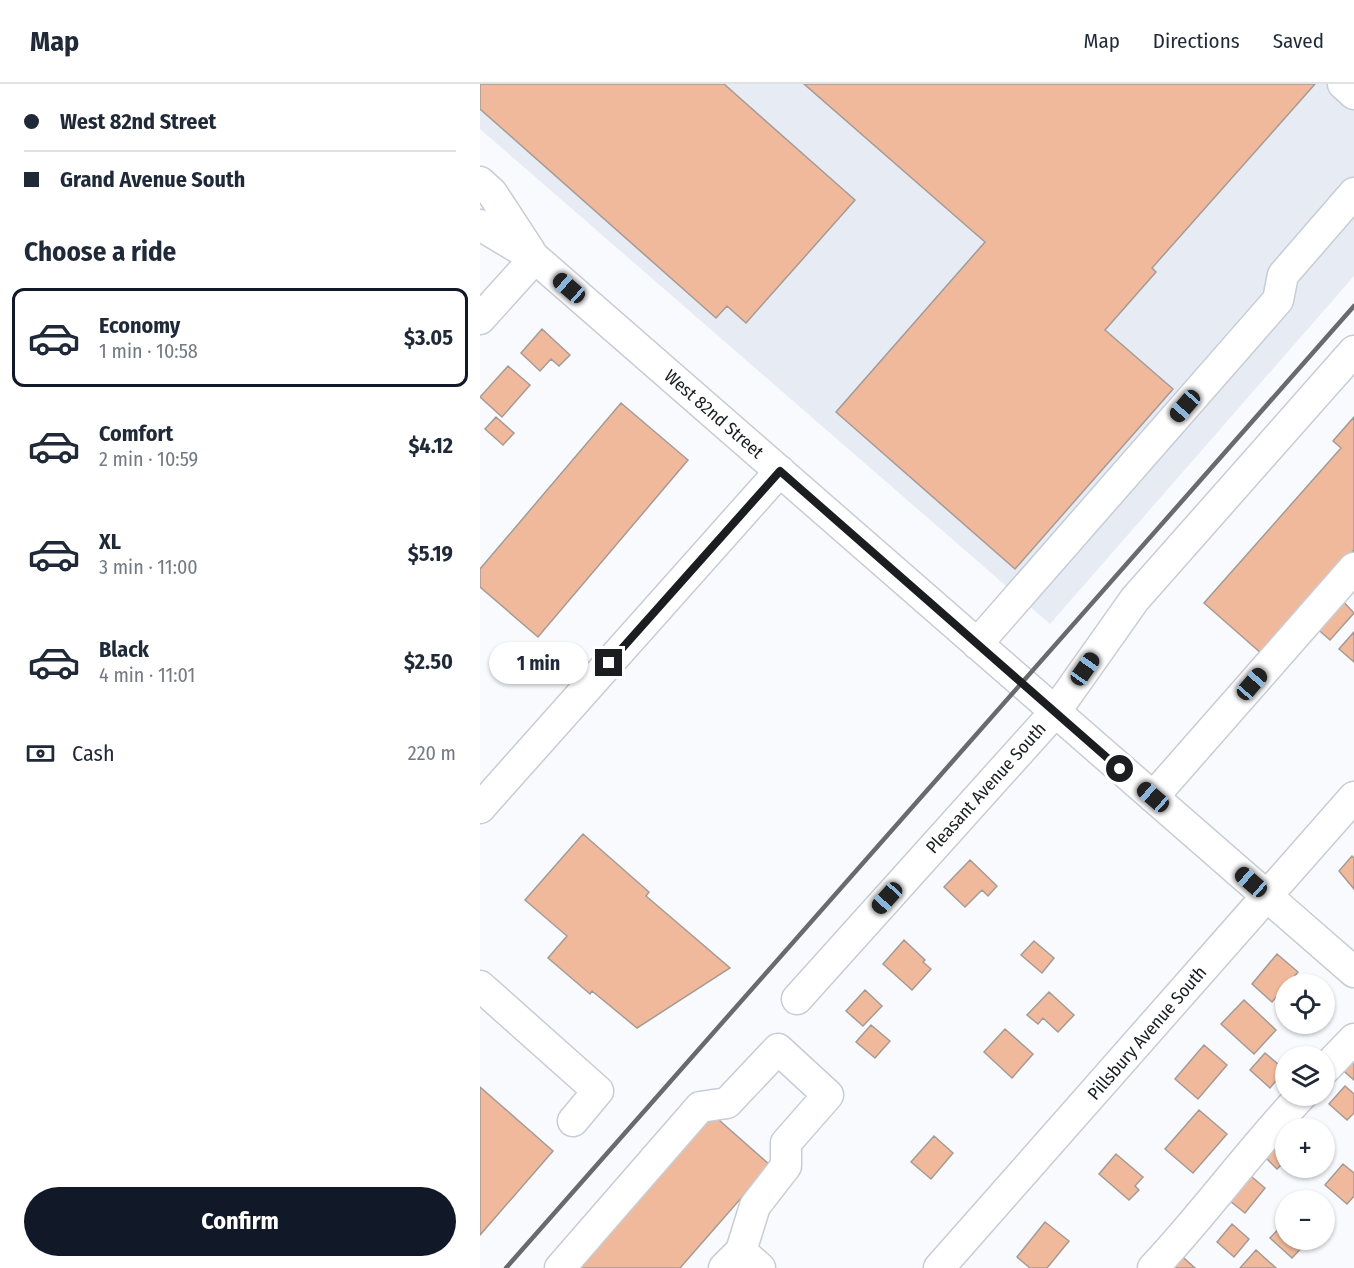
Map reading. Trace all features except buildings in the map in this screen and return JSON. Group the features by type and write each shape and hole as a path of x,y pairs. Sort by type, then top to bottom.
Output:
{"street":[{"path":"1343,84 1354,94"},
{"name":"West 82nd Street","path":"480,182 492,193 535,258"},
{"path":"977,644 1278,300 1283,275 1354,193"},
{"name":"West 82nd Street","path":"480,225 535,258 1354,972"},
{"path":"480,319 535,258"},
{"name":"Pleasant Avenue South","path":"797,999 1054,712 1135,599 1354,351"},
{"path":"480,808 780,471"},
{"path":"1153,797 1354,568"},
{"name":"Pillsbury Avenue South","path":"939,1268 1354,798"},
{"path":"480,986 598,1091 573,1120"},
{"path":"1335,1059 1354,1039"},
{"path":"560,1268 700,1107 727,1103 778,1049 828,1095 786,1143 786,1166 756,1206 742,1262"},
{"path":"1153,1268 1292,1106"}],"shaded area":[{"path":"480,84 1354,84 1354,276 1050,624 480,129"}],"railway":[{"path":"506,1268 1354,306"}],"route":[{"path":"609,663 780,471 1120,769"}]}
